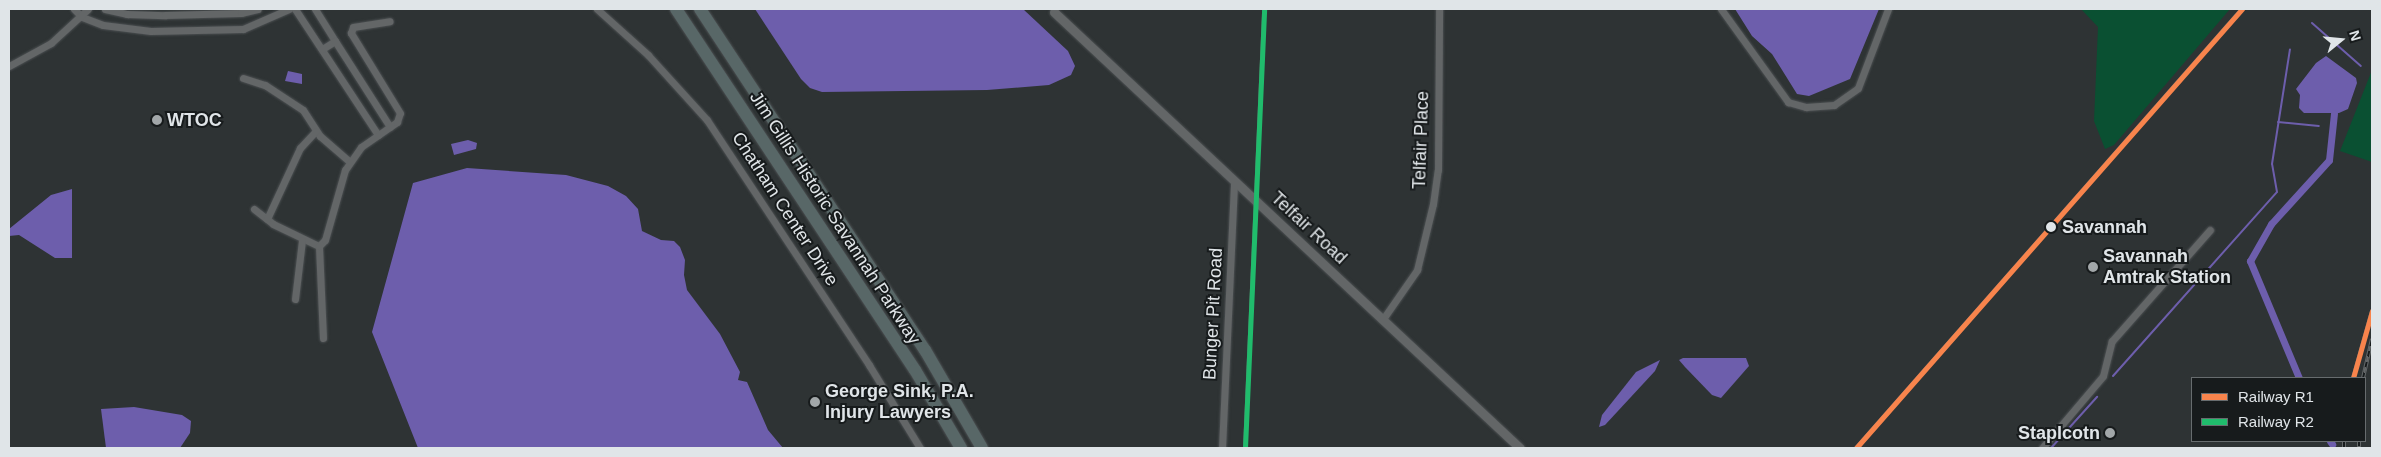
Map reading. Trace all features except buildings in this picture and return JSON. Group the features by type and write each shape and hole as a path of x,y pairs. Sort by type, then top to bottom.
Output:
{"highway":[{"name":"Jim Gillis Historic Savannah Parkway","path":"676,9 915,370 961,448"},
{"name":"Jim Gillis Historic Savannah Parkway","path":"700,9 925,350 982,448"}],"street":[{"path":"74,9 82,17 125,30 219,30 261,23 289,9"},
{"path":"9,66 51,44 82,17 88,9"},
{"path":"105,9 127,14 165,15 240,13 258,9"},
{"path":"295,9 378,135"},
{"path":"316,9 390,127"},
{"name":"Chatham Center Drive","path":"597,9 636,42 707,120 869,365 920,448"},
{"name":"Telfair Place","path":"1383,319 1417,270 1432,204 1438,170 1438,9"},
{"path":"1721,9 1788,102 1806,107 1834,105 1858,88 1888,9"},
{"name":"Telfair Road","path":"1054,12 1520,448"},
{"path":"323,338 319,246 325,240 349,161 361,147 397,122 400,113 351,33 353,27 390,21"},
{"path":"322,49 335,42"},
{"path":"243,78 265,85 303,110 316,131 349,161"},
{"path":"266,220 300,148 316,131"},
{"name":"Bunger Pit Road","path":"1222,448 1234,181"},
{"path":"254,209 266,220 302,240 319,246"},
{"path":"2042,448 2103,376 2112,341 2210,230"},
{"path":"295,299 302,240"}],"green space":[{"path":"2081,9 2230,9 2114,145 2105,149 2094,121 2098,27"},
{"path":"2372,70 2372,162 2340,151"}],"shaded area":[{"path":"755,9 1023,9 1068,51 1075,66 1071,75 1049,85 987,90 822,92 810,88 801,79"},
{"path":"1735,9 1879,9 1850,79 1809,96 1797,94 1772,54 1752,36"},
{"path":"2326,56 2356,78 2357,83 2348,109 2339,113 2304,113 2299,108 2300,95 2296,89 2316,63"},
{"path":"288,71 302,74 302,84 285,81"},
{"path":"468,140 477,143 476,149 454,155 451,144"},
{"path":"467,168 566,175 608,186 626,196 638,209 642,231 661,240 674,241 680,247 685,260 684,275 687,290 720,334 740,372 738,380 747,382 768,430 783,448 418,448 372,332 413,183"},
{"path":"72,189 72,258 55,258 19,235 9,236 9,229 51,195"},
{"path":"1683,358 1746,358 1749,366 1721,398 1712,395 1685,367 1679,360"},
{"path":"1660,360 1655,371 1605,425 1599,427 1602,415 1636,372"},
{"path":"134,407 182,415 191,421 190,433 180,448 106,448 101,409"}],"waterway":[{"path":"2312,23 2361,66"},
{"path":"2113,376 2277,192 2272,164 2290,49"},
{"path":"2299,377 2250,261 2271,224 2329,160 2334,113"},
{"path":"2278,122 2319,126"},
{"path":"2051,448 2097,397"}],"railway":[{"path":"1245,448 1264,9"},
{"path":"1856,448 2242,9"},
{"path":"2353,377 2372,311"},
{"path":"2363,377 2372,339"},
{"path":"2344,442 2344,448"},
{"path":"2359,442 2359,448"}],"rail line":[{"name":"R2","path":"1245,448 1264,9"},
{"name":"R1","path":"1856,448 2242,9"},
{"name":"R1","path":"2353,377 2372,311"}],"place":[{"name":"WTOC","path":"157,120"},
{"name":"Savannah","path":"2051,227"},
{"name":"Savannah Amtrak Station","path":"2093,267"},
{"name":"George Sink, P.A. Injury Lawyers","path":"815,402"},
{"name":"Staplcotn","path":"2110,433"}]}
